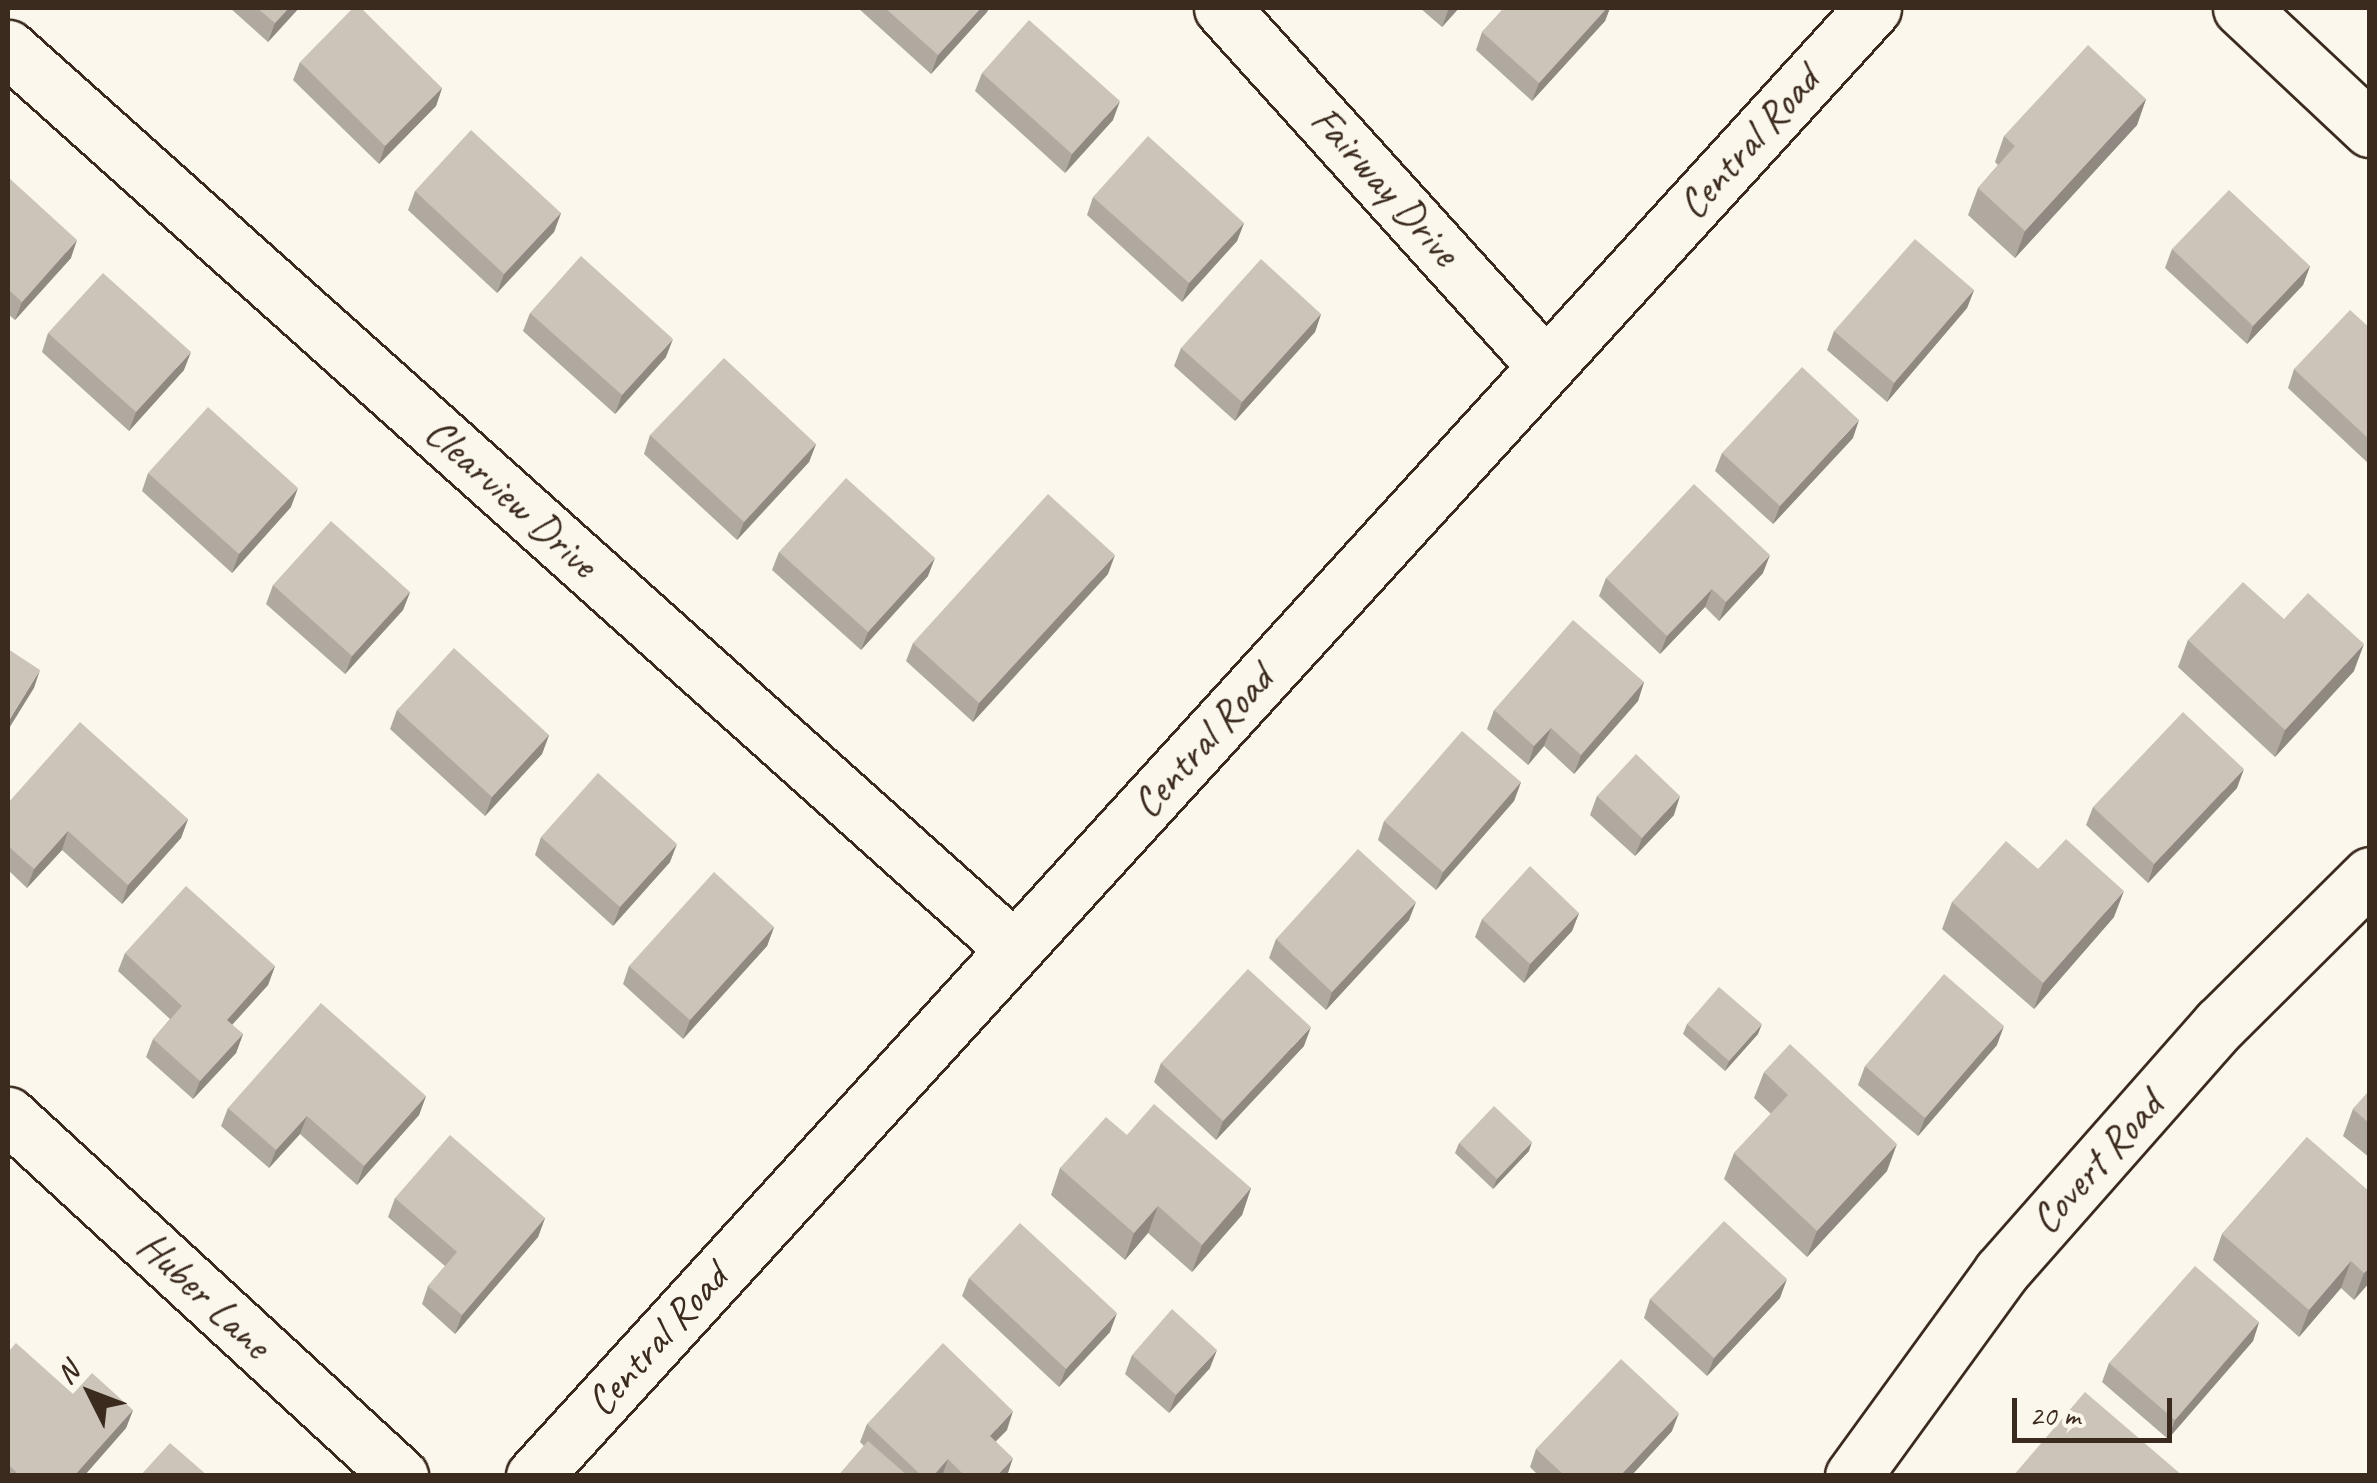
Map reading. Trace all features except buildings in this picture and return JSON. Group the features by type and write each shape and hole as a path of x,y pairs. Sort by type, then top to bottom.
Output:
{"street":[{"name":"Fairway Drive","path":"1222,8 1546,366"},
{"name":"Central Road","path":"534,1476 1873,8"},
{"path":"2241,8 2370,128"},
{"name":"Clearview Drive","path":"8,48 1014,949"},
{"name":"Covert Road","path":"1853,1476 2001,1272 2220,1024 2370,875"},
{"name":"Huber Lane","path":"8,1115 400,1476"}]}
